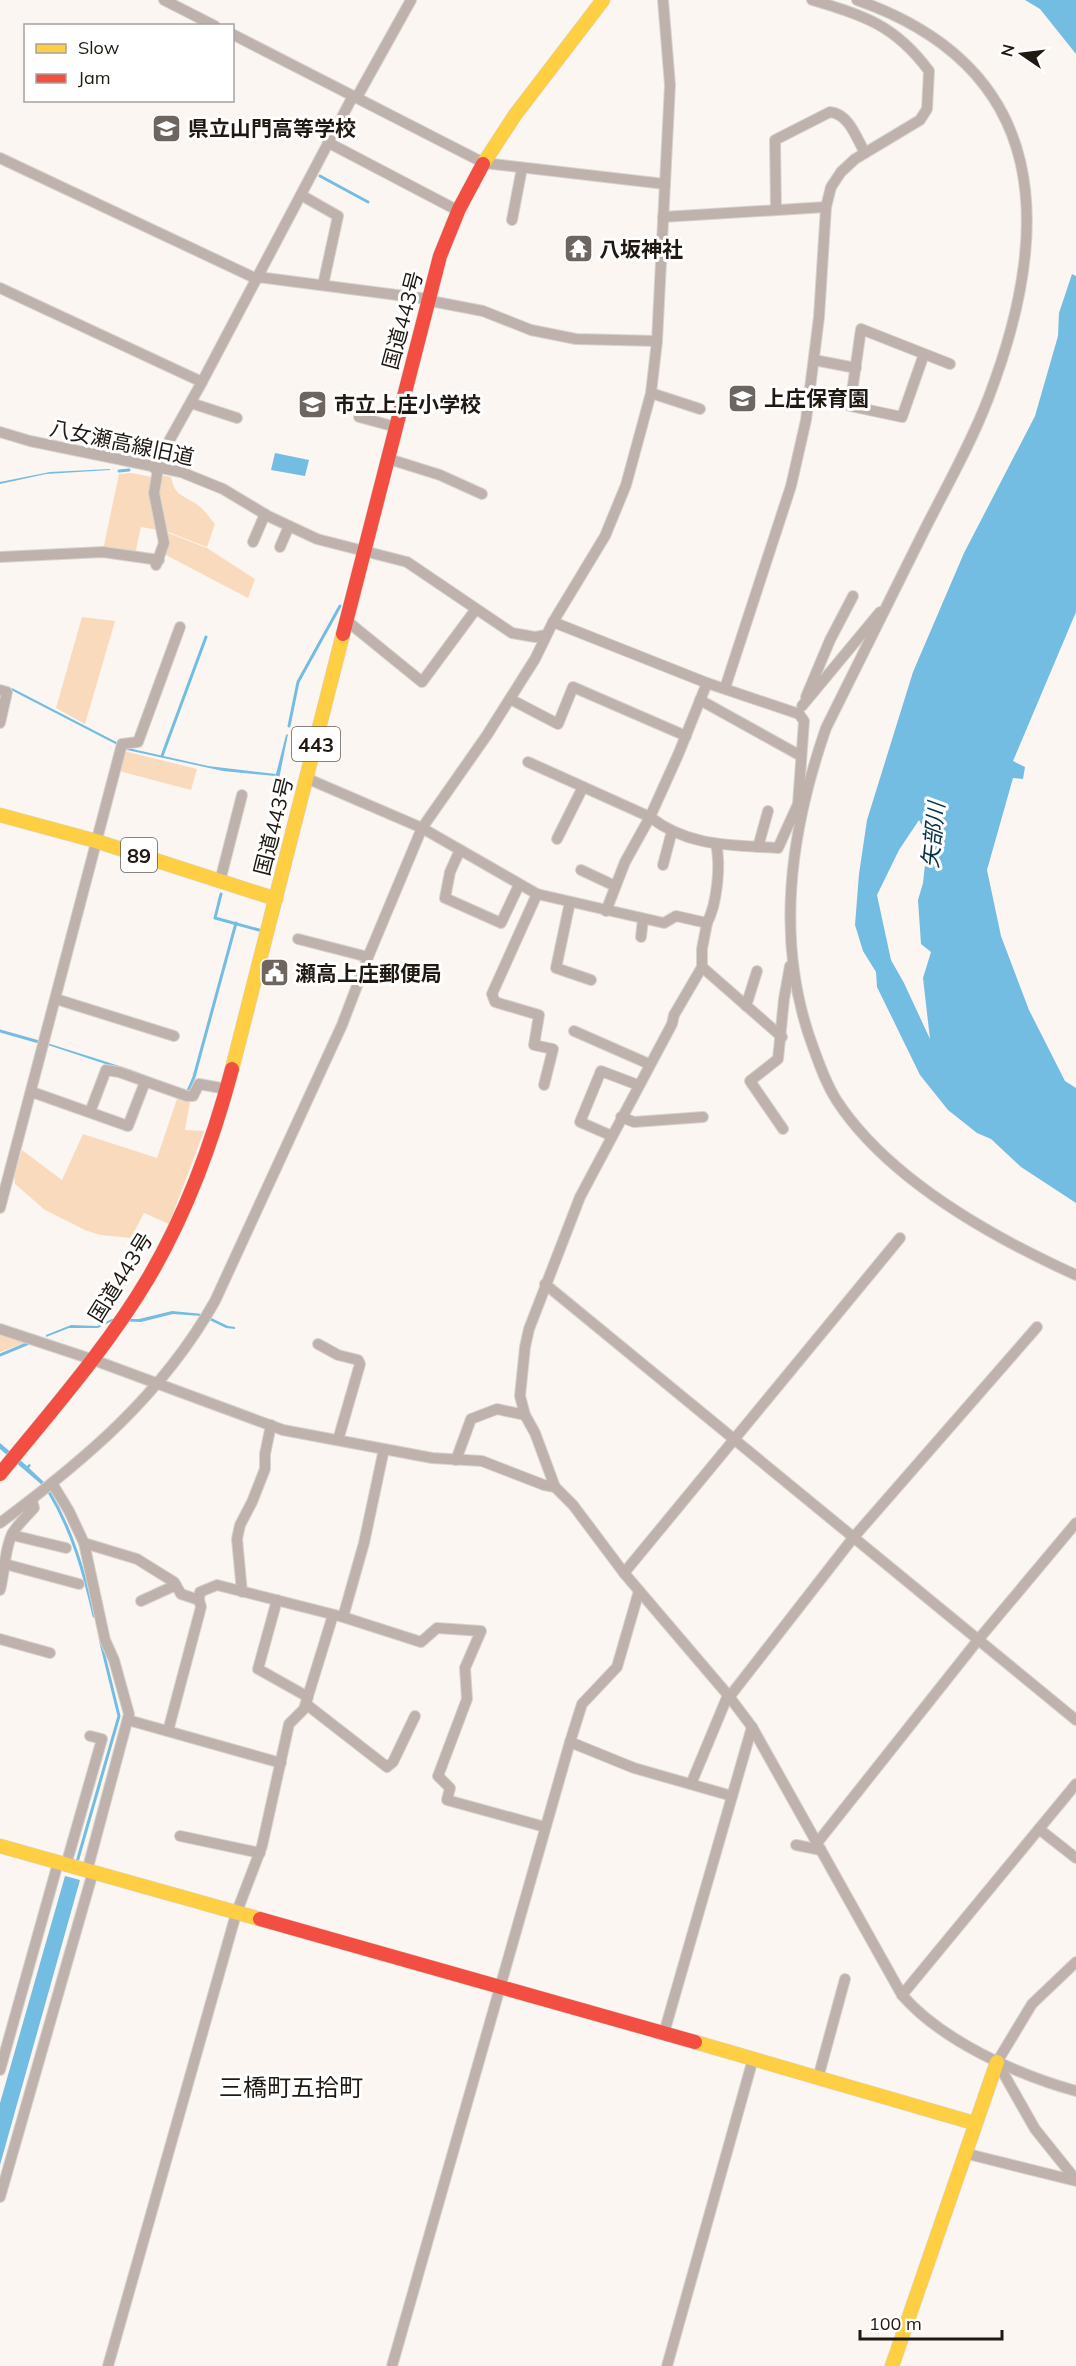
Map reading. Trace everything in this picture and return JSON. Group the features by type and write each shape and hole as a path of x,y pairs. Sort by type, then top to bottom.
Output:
{"main road":[{"name":"国道443号","path":"0,1474 132,1305 183,1212 202,1166 216,1128 396,427 432,300 445,242 458,211 484,163 603,0"},
{"name":"89","path":"0,815 96,841 276,899"},
{"path":"0,1846 974,2123"},
{"path":"892,2366 974,2123 997,2062"}],"street":[{"path":"165,0 211,24"},
{"path":"0,557 103,552 157,563 164,543 154,493 156,468 329,143 411,0"},
{"path":"0,1523 103,1442 168,1372 215,1301 342,1025 368,957 423,828 536,659 553,622 605,536 627,485 651,393 657,341 670,85 663,0"},
{"path":"725,688 791,486 806,420 819,317 826,207 831,187 841,172 865,153 920,120 927,109 929,71 906,43 864,16 812,0"},
{"path":"528,762 650,817 672,831 704,843 778,848 800,805 826,728 988,400 1016,308 1022,275 1028,215 1024,174 1017,144 1006,118 980,78 959,56 915,26 857,0"},
{"path":"234,35 484,163 665,184"},
{"path":"776,210 776,140 830,112 839,113 846,118 865,153"},
{"path":"329,143 453,208"},
{"path":"0,158 258,278 432,300 483,311 531,330 576,339 657,341"},
{"path":"513,220 522,168"},
{"path":"301,195 338,216 323,285"},
{"path":"663,217 826,207"},
{"path":"0,288 202,382"},
{"path":"924,354 902,417 850,406 861,329 950,364"},
{"path":"814,360 856,368"},
{"path":"651,393 700,409"},
{"path":"191,403 237,418"},
{"path":"359,417 396,427"},
{"name":"八女瀬高線旧道","path":"0,432 30,441 181,472 204,480 265,514 317,539 407,562 512,633 536,637 546,635"},
{"path":"388,459 440,476 482,494"},
{"path":"253,542 265,514"},
{"path":"280,548 290,526"},
{"path":"783,1129 750,1081 778,1059 782,1037 783,999 791,957 792,878 800,805 804,721 800,710 830,640 853,596"},
{"path":"800,710 864,630 888,604"},
{"path":"347,621 422,682 476,609"},
{"path":"553,622 707,683 800,710"},
{"path":"0,1208 122,744 138,742 180,627"},
{"path":"606,911 625,862 650,817 707,683"},
{"path":"510,699 558,724 573,687 686,736"},
{"path":"0,690 7,692 0,723"},
{"path":"700,700 801,756"},
{"path":"306,778 423,828 537,894 664,923 676,916 707,923"},
{"path":"557,839 583,787"},
{"path":"220,881 242,795"},
{"path":"758,847 768,811"},
{"path":"663,865 672,831"},
{"path":"716,844 719,857 712,914 707,923 702,949 702,967 580,1197 545,1284 525,1347 520,1396 525,1415 535,1433 555,1487 573,1505 639,1591 729,1695 752,1727 902,1995 914,2009 934,2025 997,2062 1024,2075 1076,2091"},
{"path":"460,850 450,872 445,898 501,923 519,885"},
{"path":"581,870 615,886"},
{"path":"537,894 492,994 495,1002 539,1015 534,1045 553,1049 544,1085"},
{"path":"570,902 556,968 591,980"},
{"path":"641,938 643,919"},
{"path":"298,939 368,957"},
{"path":"791,957 801,1010 823,1074 838,1102 858,1128 910,1177 950,1206 1023,1249 1076,1275"},
{"path":"702,967 782,1037"},
{"path":"747,1006 757,971"},
{"path":"56,999 174,1036"},
{"path":"574,1031 649,1064"},
{"path":"90,1112 106,1070 188,1096 193,1096 199,1083 222,1088"},
{"path":"612,1136 580,1122 602,1071 638,1085"},
{"path":"32,1092 128,1126 145,1082"},
{"path":"621,1117 634,1122 703,1117"},
{"path":"624,1573 900,1238"},
{"path":"545,1284 1076,1720"},
{"path":"691,1784 729,1695 854,1538 1037,1327"},
{"path":"0,1329 91,1359 283,1430 384,1449 456,1460 482,1461 544,1485 555,1487"},
{"path":"318,1344 338,1355 358,1360 360,1364 338,1440"},
{"path":"456,1460 471,1419 496,1409 525,1415"},
{"path":"242,1592 237,1539 240,1525 265,1469 265,1454 271,1425"},
{"path":"108,2366 236,1914 260,1853 289,1724 304,1709 364,1543 384,1449"},
{"path":"0,2198 90,1872 129,1714 114,1660 105,1640 84,1543 69,1511 52,1484"},
{"path":"0,1590 12,1534 34,1508 32,1500"},
{"path":"819,1846 978,1640 1076,1523"},
{"path":"12,1534 66,1548"},
{"path":"84,1543 137,1559 174,1582 181,1594 199,1600"},
{"path":"5,1564 79,1584"},
{"path":"141,1601 176,1585"},
{"path":"168,1731 201,1607 200,1592 207,1587 217,1586 277,1600 421,1642 437,1628 481,1631 465,1668 467,1699 438,1776 450,1788 447,1800 545,1827"},
{"path":"392,2366 498,1988 582,1704 617,1667 639,1591"},
{"path":"277,1600 258,1670 307,1700 387,1767 393,1762 415,1716"},
{"path":"0,1640 50,1653"},
{"path":"128,1720 281,1762"},
{"path":"664,2033 752,1727"},
{"path":"0,2070 102,1739 90,1736"},
{"path":"570,1742 634,1768 732,1796"},
{"path":"902,1995 1076,1785"},
{"path":"1039,1829 1076,1858"},
{"path":"180,1836 260,1853"},
{"path":"796,1845 819,1846"},
{"path":"997,2062 1032,2004 1076,1962"},
{"path":"818,2078 845,1979"},
{"path":"667,2366 753,2059"},
{"path":"997,2062 1035,2129 1076,2180"},
{"path":"964,2153 1076,2180"}],"shaded area":[{"path":"131,473 152,477 151,504 158,530 141,527 135,554 103,550 119,474"},
{"path":"160,475 171,477 176,491 201,507 215,524 207,547 168,532 160,511"},
{"path":"168,533 207,548 255,579 248,598 164,554"},
{"path":"82,617 115,621 85,724 56,708"},
{"path":"124,751 197,769 191,790 119,771"},
{"path":"177,1099 190,1102 185,1130 204,1131 169,1224 144,1213 131,1238 100,1235 45,1210 15,1184 14,1176 22,1150 62,1180 83,1134 157,1158"},
{"path":"0,1331 25,1343 0,1352"}],"water":[{"path":"1025,0 1076,0 1076,54 1040,9"},
{"name":"矢部川","path":"1072,274 1076,276 1076,612 1013,761 1025,767 1023,779 1013,778 987,870 1001,936 1029,1010 1065,1081 1076,1088 1076,1203 1021,1167 991,1139 977,1133 948,1110 920,1075 877,987 876,972 863,951 855,925 859,874 867,820 913,672 964,553 1035,416 1058,336 1059,313","holes":["919,820 928,837 923,883 918,900 921,944 931,952 923,978 930,1039 891,960 877,895 899,850"]},
{"path":"275,453 309,460 305,476 271,470"},
{"path":"110,469 46,474 0,484 0,482 50,472"},
{"path":"12,688 128,748 208,766 276,774 288,734 277,789 274,788 275,776 223,771 127,750 11,690"},
{"path":"47,1043 132,1070 184,1090 48,1045"},
{"path":"172,1311 203,1314 235,1327 235,1329 226,1328 201,1316 173,1314 141,1322 112,1321 98,1328 69,1328 46,1337 46,1335 71,1325 97,1326 112,1319 139,1319"},
{"path":"0,1443 27,1466 31,1465 29,1468 46,1484 42,1485 0,1449"},
{"path":"65,1876 80,1880 0,2165 0,2103"}],"waterway":[{"path":"320,176 368,202"},
{"path":"119,471 129,470"},
{"path":"289,726 298,682 340,606"},
{"path":"162,756 206,637"},
{"path":"221,894 215,918 259,930"},
{"path":"188,1091 194,1077 236,923"},
{"path":"0,1031 39,1042"},
{"path":"0,1355 29,1343"},
{"path":"49,1492 76,1552 94,1616"},
{"path":"77,1862 119,1716 101,1643"}],"traffic: slow":[{"path":"483,164 515,115 603,0"},
{"path":"232,1069 343,634"},
{"path":"0,815 96,841 276,899"},
{"path":"0,1846 260,1919"},
{"path":"695,2042 974,2123"},
{"path":"892,2366 997,2062"}],"traffic: jam":[{"path":"343,634 440,256 459,209 483,164"},
{"path":"0,1474 97,1354 149,1277 198,1176 232,1069"},
{"path":"260,1919 695,2042"}],"place":[{"name":"県立山門高等学校","path":"167,128"},
{"name":"八坂神社","path":"578,249"},
{"name":"上庄保育園","path":"743,398"},
{"name":"市立上庄小学校","path":"313,404"},
{"name":"瀬高上庄郵便局","path":"274,973"}],"district":[{"name":"三橋町五拾町","path":"291,2087"}]}
